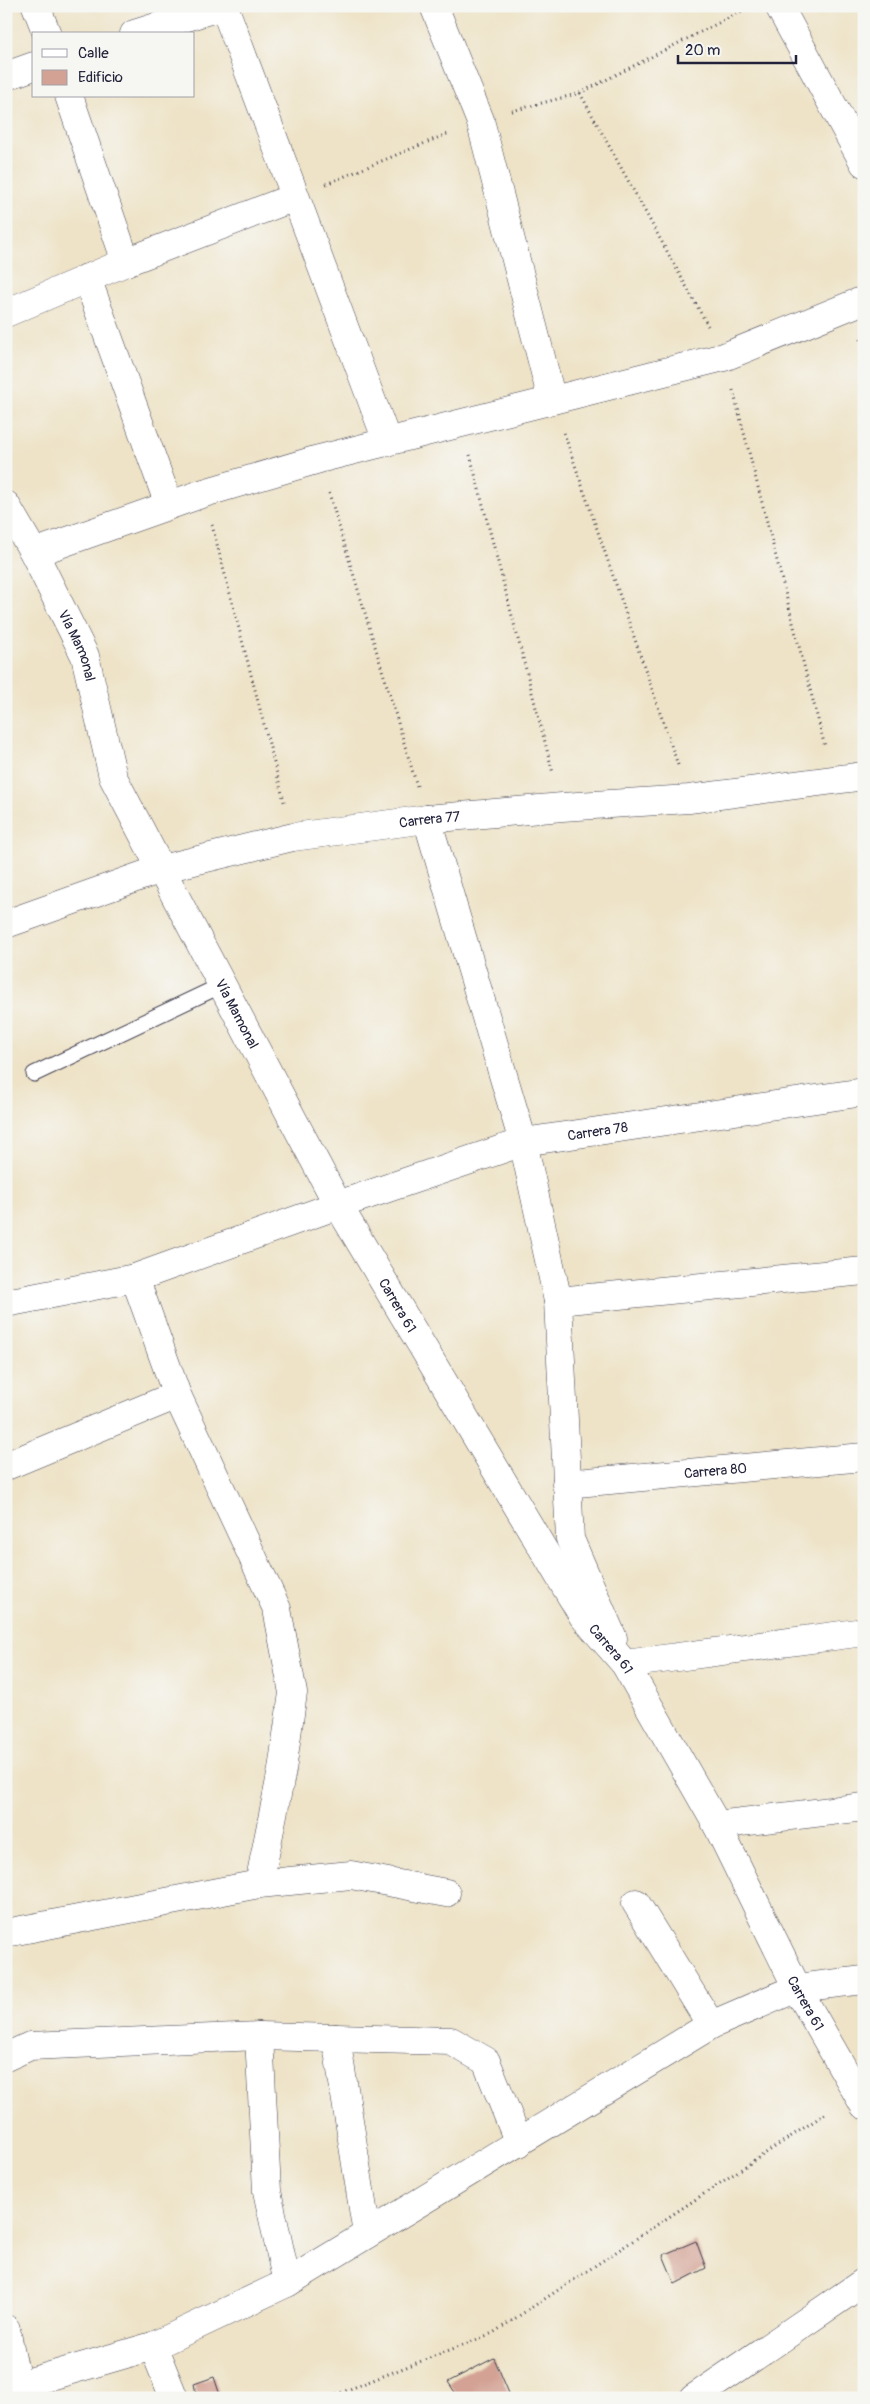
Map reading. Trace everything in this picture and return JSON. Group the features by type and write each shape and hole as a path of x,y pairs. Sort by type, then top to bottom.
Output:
{"street":[{"path":"36,6 46,32"},
{"path":"140,32 223,6 387,441"},
{"path":"434,6 480,120 552,400"},
{"path":"779,6 864,163"},
{"path":"6,76 32,67"},
{"path":"70,98 126,262"},
{"path":"6,314 126,262 295,197"},
{"path":"87,278 170,504"},
{"path":"34,553 170,504 319,458 724,357 864,300"},
{"name":"Vía Mamonal","path":"6,505 34,553 84,656 114,776 338,1205"},
{"name":"Carrera 77","path":"9,919 161,869 293,837 427,819 562,807 689,799 864,776"},
{"path":"427,819 523,1142 558,1301 570,1538 625,1664 864,1632"},
{"name":"Carrera 78","path":"338,1205 523,1142 864,1092"},
{"path":"6,1303 135,1278 338,1205"},
{"name":"Carrera 61","path":"338,1205 584,1616 625,1664 717,1825 797,1988 860,2099"},
{"path":"558,1301 864,1271"},
{"path":"135,1278 177,1395 277,1609 293,1693 282,1770 259,1884"},
{"path":"6,1466 177,1395"},
{"name":"Carrera 80","path":"566,1484 864,1457"},
{"path":"717,1825 864,1807"},
{"path":"6,1933 259,1884 351,1875 446,1892"},
{"path":"636,1903 711,2025"},
{"path":"6,2329 12,2388 153,2346 287,2283 711,2025 797,1988 864,1980"},
{"path":"6,2057 30,2046 259,2036 451,2041 486,2061 520,2142"},
{"path":"259,2036 267,2191 287,2283"},
{"path":"336,2038 367,2234"},
{"path":"694,2398 864,2282"},
{"path":"153,2346 174,2398"}],"lane":[{"path":"34,1074 222,985"}],"path":[{"path":"295,197 480,120 580,92 751,6"},
{"path":"580,92 724,357 834,779"},
{"path":"552,400 689,799"},
{"path":"462,423 562,807"},
{"path":"319,458 427,819"},
{"path":"204,493 293,837"},
{"path":"327,2398 493,2333 860,2099"}],"building":[{"path":"696,2241 706,2268 675,2284 663,2255"},
{"path":"494,2358 511,2398 459,2398 448,2382"},
{"path":"214,2377 221,2398 197,2398 194,2384"}]}
